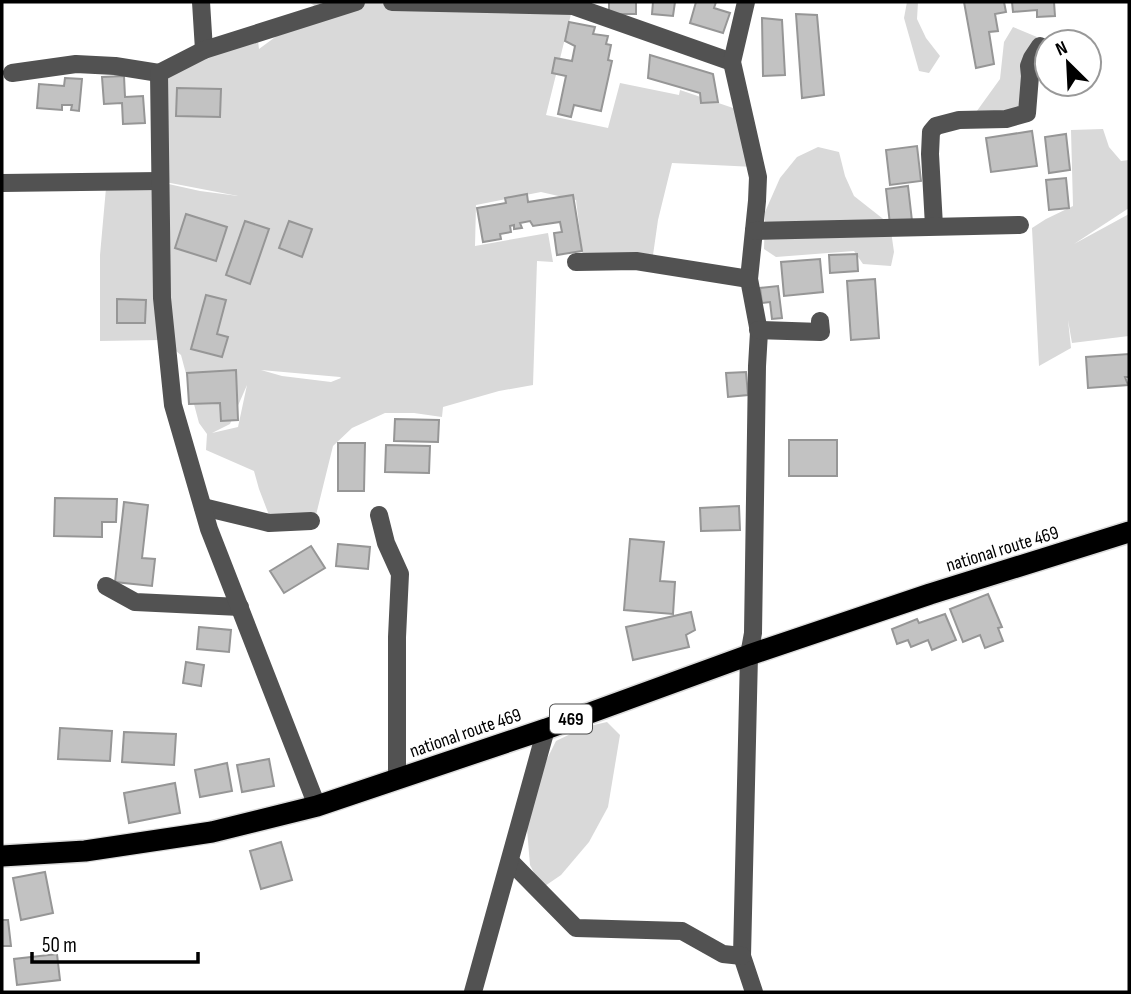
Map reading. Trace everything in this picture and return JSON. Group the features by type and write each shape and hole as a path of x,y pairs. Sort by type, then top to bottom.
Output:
{"highway":[{"name":"national route 469","path":"2,856 85,850 212,832 317,806 546,729 749,655 929,594 1129,532"}],"street":[{"path":"201,2 204,50"},
{"path":"12,72 76,64 115,66 159,73 204,50 356,2"},
{"path":"392,2 573,6 732,62"},
{"path":"746,2 732,62 758,177 749,279 758,330 753,633 749,655 742,956 754,992"},
{"path":"934,226 931,131 936,126 958,120 1006,119 1027,113 1029,66 1033,59"},
{"path":"159,73 162,298 173,405 209,529 317,806"},
{"path":"2,183 160,181"},
{"path":"754,231 1020,225"},
{"path":"576,262 636,261 749,279"},
{"path":"758,330 821,332 820,321"},
{"path":"203,507 269,523 311,521"},
{"path":"379,515 386,543 400,574 397,779"},
{"path":"106,586 135,602 240,607"},
{"path":"473,992 546,729"},
{"path":"510,862 576,928 682,931 723,954 742,956"}],"shaded area":[{"path":"309,2 574,2 546,115 608,128 620,83 679,95 680,90 739,110 755,167 672,163 658,220 653,255 583,257 576,200 541,192 476,205 475,246 548,233 553,262 537,261 533,385 499,391 443,407 442,417 385,413 352,428 333,446 315,519 269,515 254,471 206,450 207,434 199,423 181,355 162,340 100,341 100,255 106,188 164,183 238,196 160,181 159,73 257,33 259,49 316,7","holes":["261,370 340,377 341,378 331,382 282,376","247,385 238,427 212,433 230,424"]},
{"path":"907,2 918,2 917,19 926,38 940,56 929,73 919,71 904,18"},
{"path":"1013,27 1033,35 1033,54 1020,108 974,115 1000,79 1004,42"},
{"path":"1103,129 1109,147 1121,161 1129,160 1129,208 1074,244 1129,214 1129,336 1072,343 1068,320 1071,348 1039,366 1032,228 1073,206 1071,130"},
{"path":"818,147 839,152 854,196 887,222 894,252 891,266 863,264 854,251 776,257 764,249 765,212 780,178 797,157"},
{"path":"607,722 620,735 608,807 589,842 561,875 542,888 530,865 526,817 547,759 556,741 585,727"}],"building":[{"path":"609,2 636,2 636,14 609,14"},
{"path":"653,2 675,2 673,16 652,14"},
{"path":"696,2 716,2 714,8 730,13 723,33 690,23"},
{"path":"964,2 1004,2 1006,12 995,14 998,31 989,32 994,64 976,68"},
{"path":"1012,2 1054,2 1055,16 1037,17 1037,10 1013,12"},
{"path":"796,14 817,15 824,95 802,98"},
{"path":"762,18 782,20 785,75 763,76"},
{"path":"569,22 595,27 593,34 608,36 606,44 611,45 608,60 612,61 601,111 574,105 571,117 558,114 566,76 552,73 555,58 572,61 575,46 565,41"},
{"path":"650,55 713,74 718,102 701,103 700,93 648,78"},
{"path":"124,76 125,97 143,96 145,123 123,124 122,103 104,104 102,77"},
{"path":"65,78 82,79 79,111 71,110 72,105 62,105 62,110 37,108 39,84 64,86"},
{"path":"177,88 221,89 220,117 176,116"},
{"path":"1032,131 1037,166 991,172 986,138"},
{"path":"1066,134 1070,170 1049,173 1045,137"},
{"path":"917,146 921,181 890,185 886,150"},
{"path":"1066,178 1069,208 1049,210 1046,180"},
{"path":"908,186 912,221 890,224 886,189"},
{"path":"527,194 528,202 573,195 582,251 557,255 554,233 562,232 560,222 533,226 530,221 520,223 522,228 514,229 514,225 510,226 511,232 500,234 501,239 483,242 477,208 506,203 505,198"},
{"path":"186,214 227,227 216,261 175,248"},
{"path":"245,221 269,229 250,284 226,275"},
{"path":"289,221 312,229 302,257 279,248"},
{"path":"857,254 858,271 830,273 829,255"},
{"path":"820,259 823,292 784,296 781,262"},
{"path":"875,279 879,338 851,340 847,281"},
{"path":"778,286 782,318 772,319 770,302 762,303 760,288"},
{"path":"206,295 226,300 217,334 228,337 222,357 191,349"},
{"path":"117,299 146,300 145,323 117,323"},
{"path":"1129,354 1129,377 1125,377 1128,385 1088,388 1086,357"},
{"path":"236,370 238,420 221,421 220,403 189,404 187,373"},
{"path":"746,372 748,395 728,397 726,373"},
{"path":"395,419 439,420 438,442 394,441"},
{"path":"789,440 837,440 837,476 789,476"},
{"path":"338,443 365,443 364,491 338,491"},
{"path":"386,445 430,446 429,473 385,472"},
{"path":"55,498 117,499 116,522 102,522 102,537 54,536"},
{"path":"124,502 148,505 142,558 155,559 152,586 115,582"},
{"path":"739,506 740,530 701,531 700,508"},
{"path":"630,539 664,542 660,581 675,582 673,614 624,610"},
{"path":"338,544 370,547 368,569 336,566"},
{"path":"311,546 325,568 284,593 270,571"},
{"path":"988,594 1002,627 998,628 1003,641 985,648 980,635 963,642 950,609"},
{"path":"691,612 695,630 686,635 689,647 633,660 626,627"},
{"path":"945,614 956,640 932,650 928,640 911,647 908,640 897,644 892,629 917,619 919,623"},
{"path":"199,627 231,630 229,652 197,649"},
{"path":"186,662 204,665 201,686 183,683"},
{"path":"60,728 112,731 110,761 58,759"},
{"path":"124,732 176,734 174,765 122,762"},
{"path":"269,759 274,786 242,792 237,765"},
{"path":"227,763 232,791 200,797 195,770"},
{"path":"175,783 180,813 129,823 124,793"},
{"path":"281,842 292,880 261,889 250,851"},
{"path":"45,872 53,913 21,920 13,878"},
{"path":"2,920 8,920 11,946 2,946"},
{"path":"57,954 60,980 17,985 14,959"}]}
